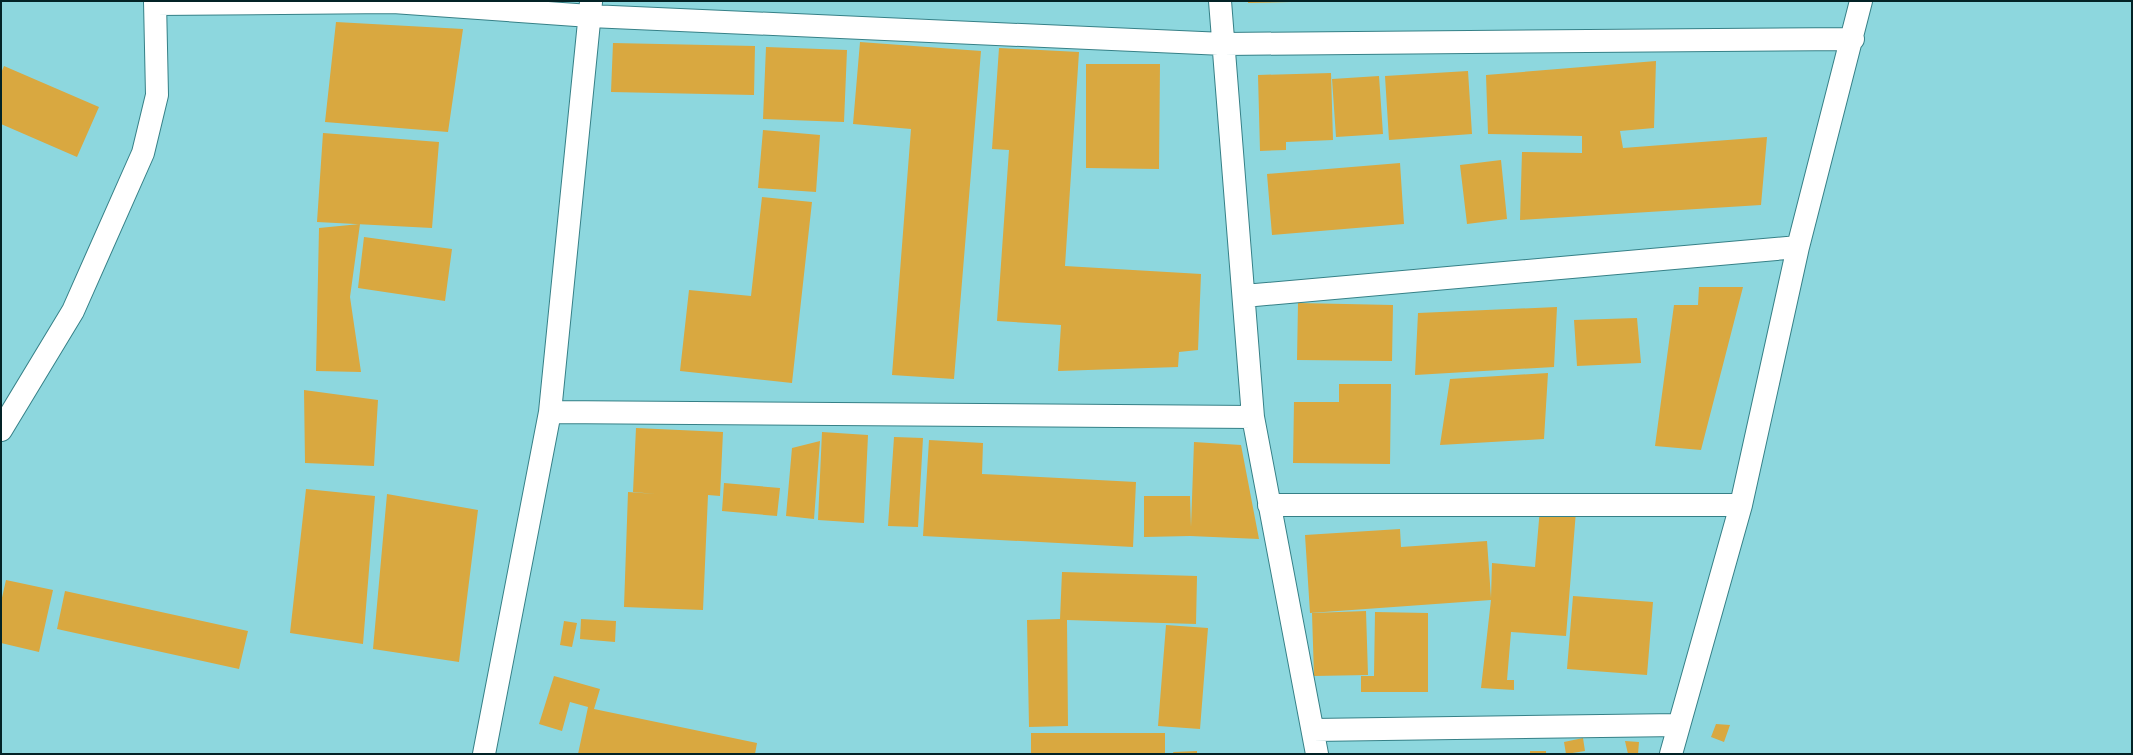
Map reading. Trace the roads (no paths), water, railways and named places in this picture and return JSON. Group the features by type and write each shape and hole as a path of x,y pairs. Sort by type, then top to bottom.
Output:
{"street":[{"path":"1220,1 1253,417 1317,754"},
{"path":"1671,754 1741,504 1798,247 1853,38 1861,1"},
{"path":"1,430 73,311 142,153 157,94 155,2 393,2 591,8 1224,44 1853,38"},
{"path":"484,754 550,412 591,8"},
{"path":"1244,296 1798,247"},
{"path":"550,412 1253,417"},
{"path":"1269,505 1741,504"},
{"path":"1312,730 1679,725"}]}
